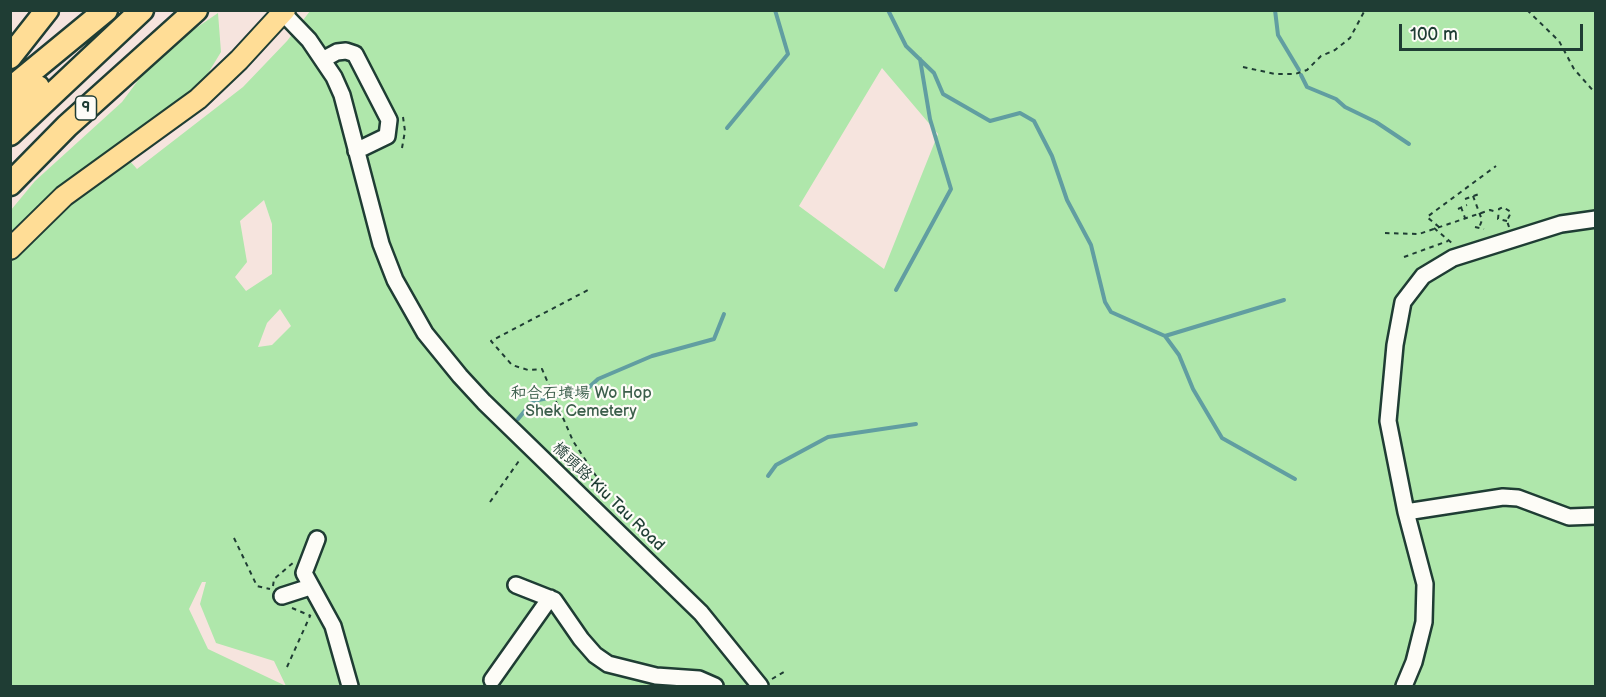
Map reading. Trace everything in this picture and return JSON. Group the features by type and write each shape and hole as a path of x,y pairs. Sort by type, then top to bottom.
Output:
{"highway":[{"path":"10,57 47,10"},
{"path":"10,89 106,10"},
{"path":"10,111 133,10"},
{"name":"9","path":"10,134 142,10"},
{"name":"9","path":"10,184 67,126 196,10"}],"main road":[{"path":"10,249 64,196 198,99 284,12"}],"street":[{"name":"橋頭路 Kiu Tau Road","path":"284,12 324,59 342,95 381,244 395,280 441,354 484,402 701,613 762,685"},
{"path":"324,59 337,52 346,51 355,54 389,120 387,136 356,152"},
{"path":"1404,687 1414,662 1424,622 1425,584 1406,512 1388,421 1395,345 1403,302 1423,276 1454,258 1561,224 1596,219"},
{"path":"1406,512 1503,497 1518,498 1569,517 1596,516"},
{"path":"316,539 304,573 333,626 350,687"},
{"path":"516,585 554,600 595,655 608,664 656,676 699,679 715,687"},
{"path":"277,593 310,587"},
{"path":"492,680 550,598"}],"path":[{"path":"1243,67 1275,74 1295,74 1307,70 1321,56 1335,50 1350,38 1365,10"},
{"path":"1527,10 1558,41 1574,69 1596,94"},
{"path":"402,148 403,143"},
{"path":"1440,227 1427,217 1496,166"},
{"path":"1465,199 1479,194"},
{"path":"1473,196 1482,220 1477,227 1484,229"},
{"path":"1465,218 1460,208 1467,205"},
{"path":"1503,207 1508,208 1510,217 1502,221 1498,219 1497,212 1503,207"},
{"path":"1385,233 1419,234 1479,213 1490,210 1497,212"},
{"path":"1434,228 1456,248 1450,250"},
{"path":"1404,257 1448,241"},
{"path":"566,465 594,481 596,476 573,441 542,369 528,370 512,365 491,341 588,290"},
{"path":"490,502 525,453"},
{"path":"234,538 257,586 277,593"},
{"path":"287,667 310,616"},
{"path":"762,685 784,672"}],"green space":[{"name":"和合石墳場 Wo Hop Shek Cemetery","path":"310,11 1595,11 1595,686 286,686 11,686 11,210 35,181 122,102 145,71 180,39 218,13 221,52 196,93 120,150 137,169 243,87 287,41","holes":["882,68 938,134 884,269 799,206","264,200 272,224 272,274 246,291 235,277 247,262 240,221","280,309 291,326 272,345 258,347 267,323","202,582 206,582 200,604 216,643 274,661 286,686 208,649 189,609"]}],"waterway":[{"path":"727,128 788,54 775,10"},
{"path":"888,10 906,46 934,73 943,94 990,121 1020,113 1034,121 1052,156 1067,200 1091,245 1105,302 1111,312 1165,336 1179,355 1193,389 1222,438 1295,479"},
{"path":"1275,10 1278,35 1299,70"},
{"path":"896,290 951,189 930,119 920,59"},
{"path":"1301,75 1307,87 1336,99 1345,107 1376,122 1409,144"},
{"path":"1165,336 1284,300"},
{"path":"518,419 533,401 585,391 598,379 652,356 714,339 724,314"},
{"path":"768,476 776,465 828,437 916,424"}]}
